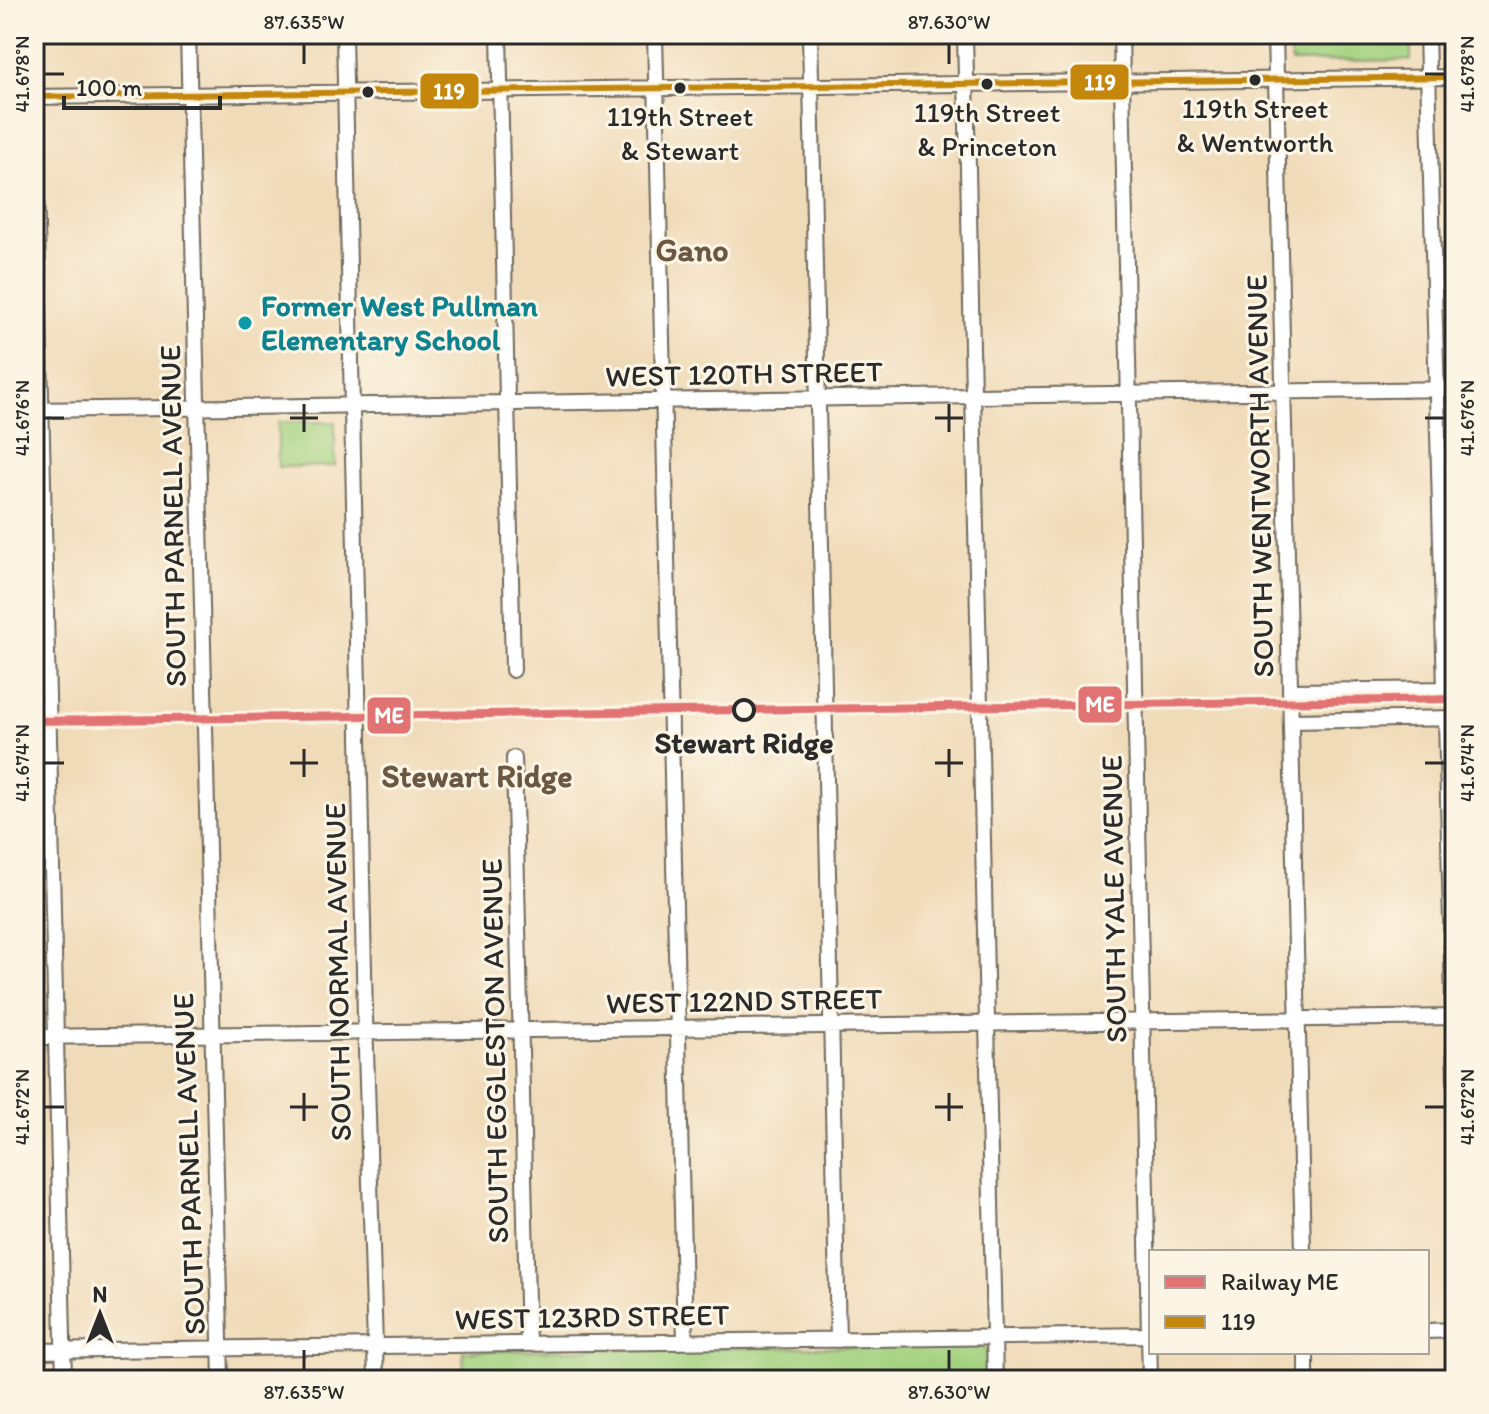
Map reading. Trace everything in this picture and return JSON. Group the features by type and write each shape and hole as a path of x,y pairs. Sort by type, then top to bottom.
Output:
{"street":[{"name":"SOUTH PARNELL AVENUE","path":"188,34 221,1380"},
{"name":"SOUTH NORMAL AVENUE","path":"344,34 365,1032 376,1380"},
{"path":"499,34 513,670"},
{"path":"655,34 685,1342"},
{"path":"810,34 838,1340"},
{"path":"965,34 995,1380"},
{"name":"SOUTH YALE AVENUE","path":"1121,34 1149,1296"},
{"name":"SOUTH WENTWORTH AVENUE","path":"1275,34 1303,1250"},
{"path":"1291,691 1450,689 1437,390 1427,34"},
{"path":"64,1380 37,410 34,98 1455,77"},
{"name":"WEST 120TH STREET","path":"37,410 1455,389"},
{"path":"1291,721 1450,718 1455,1082"},
{"name":"SOUTH EGGLESTON AVENUE","path":"514,758 528,1344"},
{"name":"WEST 122ND STREET","path":"34,1037 1454,1017"},
{"path":"1429,1331 1455,1330"},
{"name":"WEST 123RD STREET","path":"34,1351 1149,1335"},
{"name":"SOUTH YALE AVENUE","path":"1150,1354 1150,1380"},
{"path":"1306,1354 1306,1380"}],"green space":[{"path":"1291,34 1411,34 1411,60 1291,62"},
{"path":"278,422 335,422 335,466 278,467"},
{"path":"980,1345 987,1351 988,1380 464,1380 463,1351"}],"rail line":[{"name":"ME","path":"34,721 1455,699"}],"transit line":[{"name":"119","path":"34,97 1455,77"}],"place":[{"name":"119th Street & Wentworth","path":"1255,80"},
{"name":"119th Street & Princeton","path":"987,84"},
{"name":"119th Street & Stewart","path":"680,88"},
{"name":"Former West Pullman Elementary School","path":"245,323"},
{"name":"Stewart Ridge","path":"744,710"}],"district":[{"name":"Gano","path":"692,250"},
{"name":"Stewart Ridge","path":"477,776"}]}
